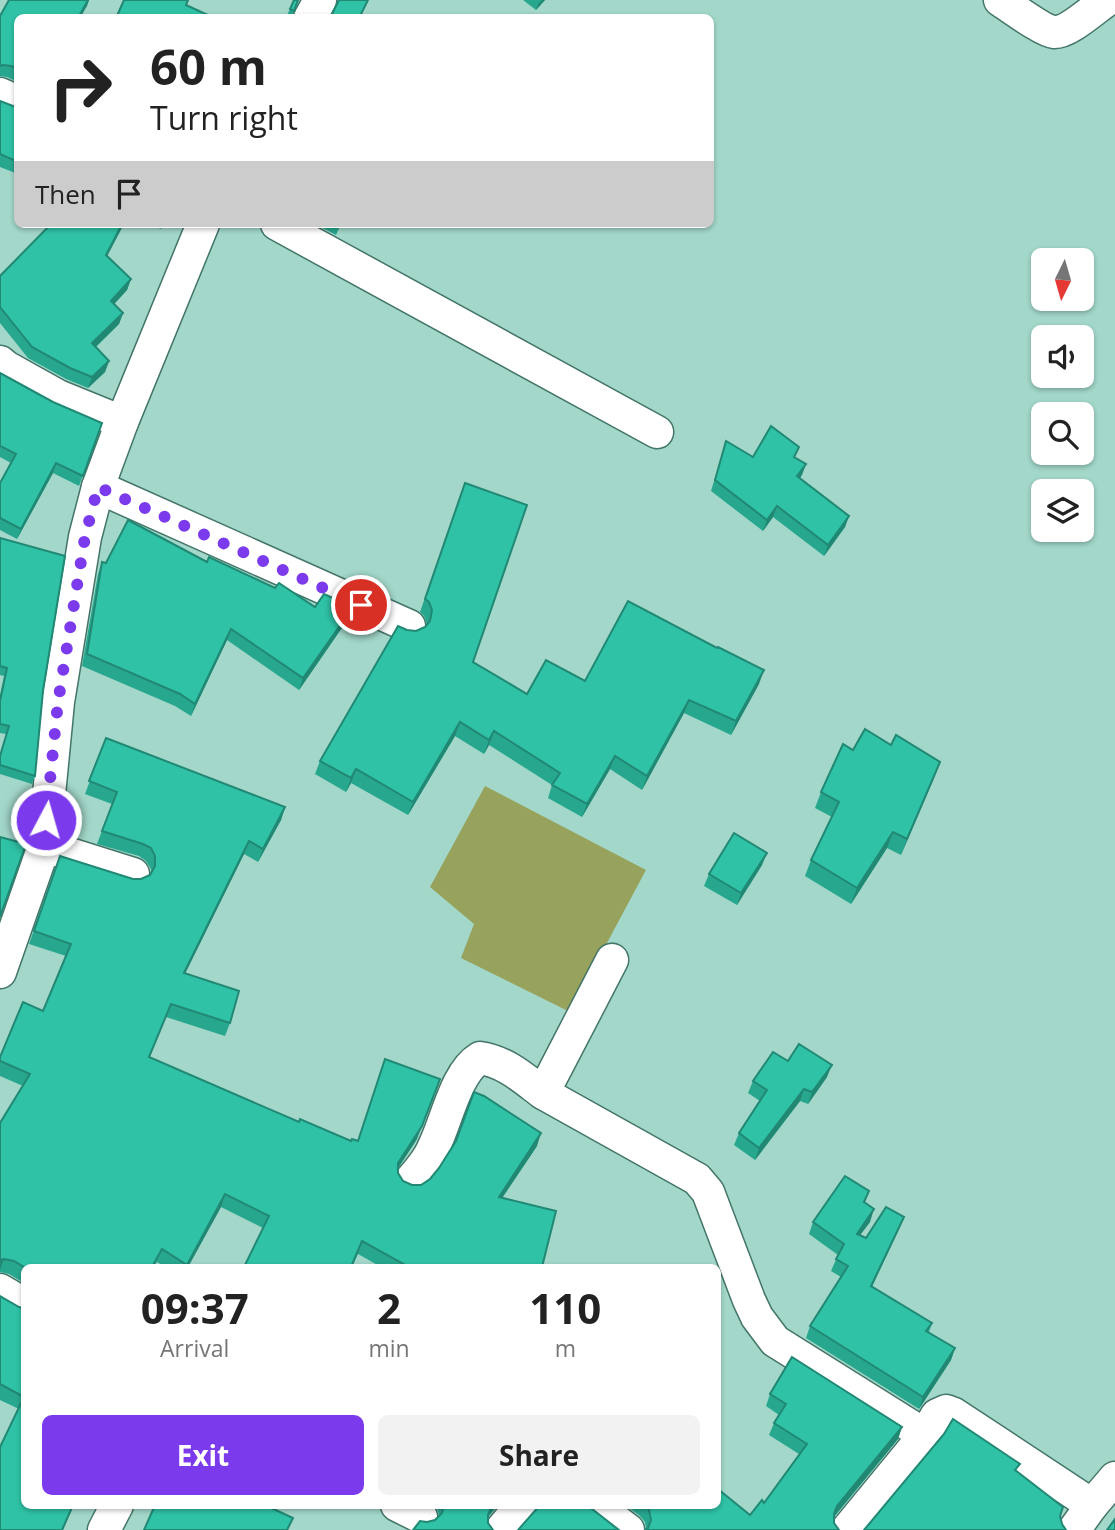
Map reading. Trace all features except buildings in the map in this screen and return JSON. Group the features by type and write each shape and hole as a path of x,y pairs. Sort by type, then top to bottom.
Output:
{"street":[{"path":"1000,0 1053,32 1070,27 1107,0"},
{"path":"0,972 44,846 58,702 85,537 98,487 201,228"},
{"path":"284,228 657,432"},
{"path":"0,362 58,396 122,422"},
{"path":"98,487 409,626"},
{"path":"44,846 133,874"},
{"path":"543,1093 612,960"},
{"path":"411,1180 429,1157 463,1077 473,1063 480,1058 501,1063 543,1093 697,1179 708,1192 757,1317 775,1341 925,1435"},
{"path":"0,1290 21,1302"},
{"path":"847,1530 925,1435 937,1415 946,1411 954,1414 1083,1518 1115,1478"},
{"path":"104,1530 115,1509"},
{"path":"501,1530 519,1509"},
{"path":"600,1509 628,1530"}],"green space":[{"path":"485,786 646,870 570,1012 461,958 474,924 430,887"}],"route":[{"path":"46,820 58,702 85,537 98,487 361,605"}]}
